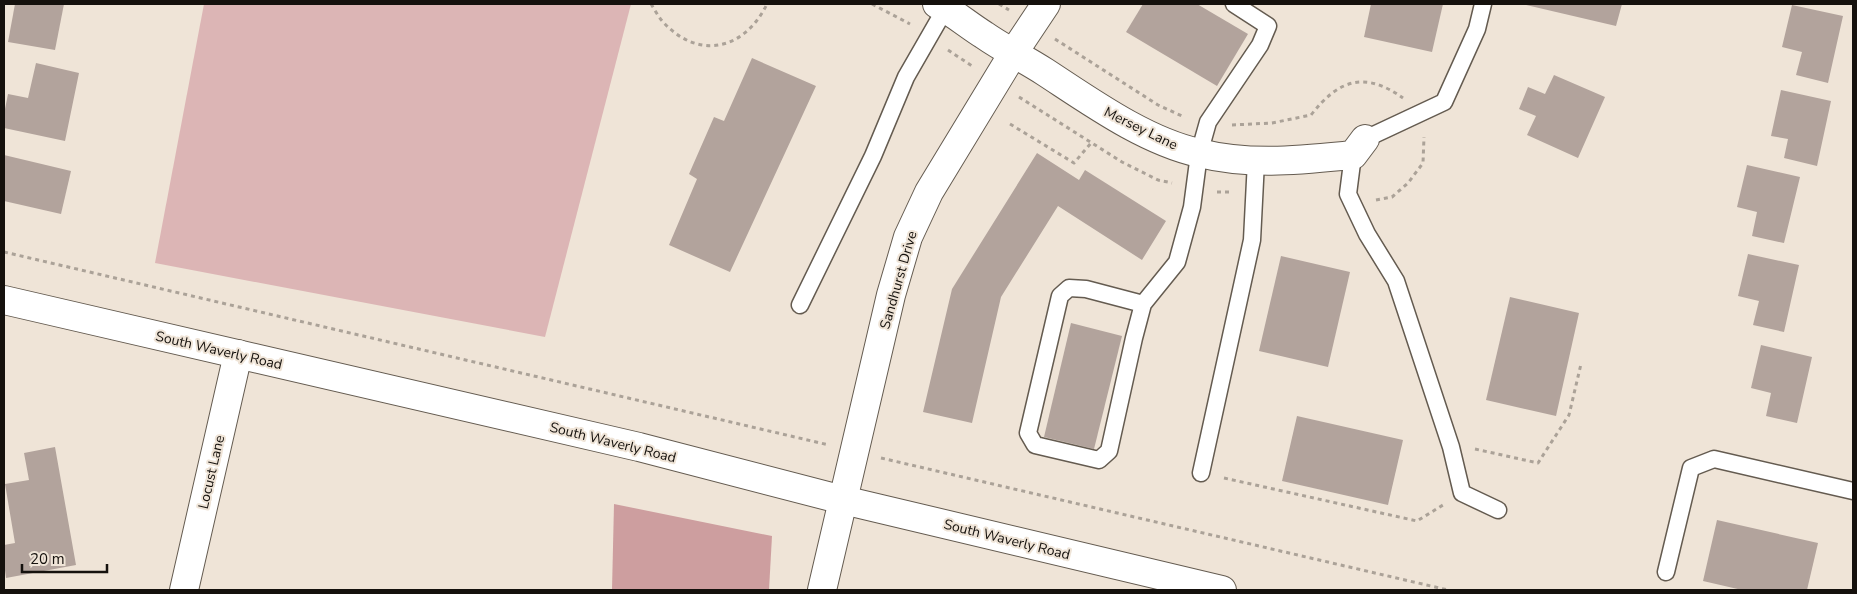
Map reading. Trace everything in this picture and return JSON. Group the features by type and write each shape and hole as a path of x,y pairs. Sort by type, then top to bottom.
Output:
{"street":[{"name":"Sandhurst Drive","path":"822,590 891,295 908,237 929,192 1014,52 1046,4"},
{"name":"Mersey Lane","path":"943,5 986,36 1106,112 1168,144 1199,154 1280,162 1359,147"},
{"name":"South Waverly Road","path":"4,300 639,447 843,500 1222,590"},
{"name":"Locust Lane","path":"184,590 238,354"}],"lane":[{"path":"1143,304 1086,289 1069,288 1060,296 1028,433 1035,445 1099,460 1109,451 1143,304 1177,262 1192,207 1199,154 1208,122 1260,45 1268,26 1234,4"},
{"path":"1484,4 1477,30 1444,102 1359,147 1348,194 1366,234 1396,281 1451,447 1462,493 1498,510"},
{"path":"800,305 873,156 906,77 943,5"},
{"path":"1201,473 1252,240 1256,161"},
{"path":"1666,572 1691,468 1714,459 1853,491"}],"path":[{"path":"651,4 662,22 680,37 702,46 729,44 756,22 767,4"},
{"path":"1010,124 1074,162 1090,143"},
{"path":"4,252 1448,590"},
{"path":"1470,448 1538,463 1569,415 1581,364"},
{"path":"1201,473 1417,521 1462,493"}],"shaded area":[{"path":"204,4 631,4 545,337 155,263"},
{"path":"614,504 772,536 769,590 612,590"}],"building":[{"path":"15,4 64,4 55,50 8,42"},
{"path":"1143,4 1197,4 1248,34 1217,86 1126,32"},
{"path":"1371,4 1443,4 1432,52 1364,37"},
{"path":"1522,4 1622,4 1616,26"},
{"path":"1792,5 1843,16 1828,83 1796,75 1802,52 1782,47"},
{"path":"752,58 816,86 730,272 669,245 697,179 689,174 714,117 724,121"},
{"path":"36,63 79,73 65,141 4,128 4,114 8,94 28,98"},
{"path":"1554,75 1605,97 1578,158 1527,135 1536,116 1519,109 1528,87 1545,94"},
{"path":"1781,90 1831,101 1817,166 1784,158 1788,139 1771,136"},
{"path":"1037,153 1079,180 1085,170 1166,221 1142,260 1058,206 1001,297 972,423 923,412 952,289"},
{"path":"4,155 71,171 61,214 4,201"},
{"path":"1747,165 1800,177 1784,243 1752,236 1757,212 1737,207"},
{"path":"1748,254 1799,265 1784,332 1753,325 1759,301 1738,296"},
{"path":"1281,256 1350,272 1328,367 1259,351"},
{"path":"1510,297 1579,313 1556,416 1486,400"},
{"path":"1071,323 1122,336 1094,449 1044,437"},
{"path":"1761,345 1812,357 1797,423 1766,416 1771,393 1751,388"},
{"path":"1297,416 1403,440 1388,505 1282,481"},
{"path":"55,447 76,565 6,578 4,545 15,543 5,484 29,480 24,453"},
{"path":"1717,520 1818,543 1807,590 1742,590 1703,581"}]}
